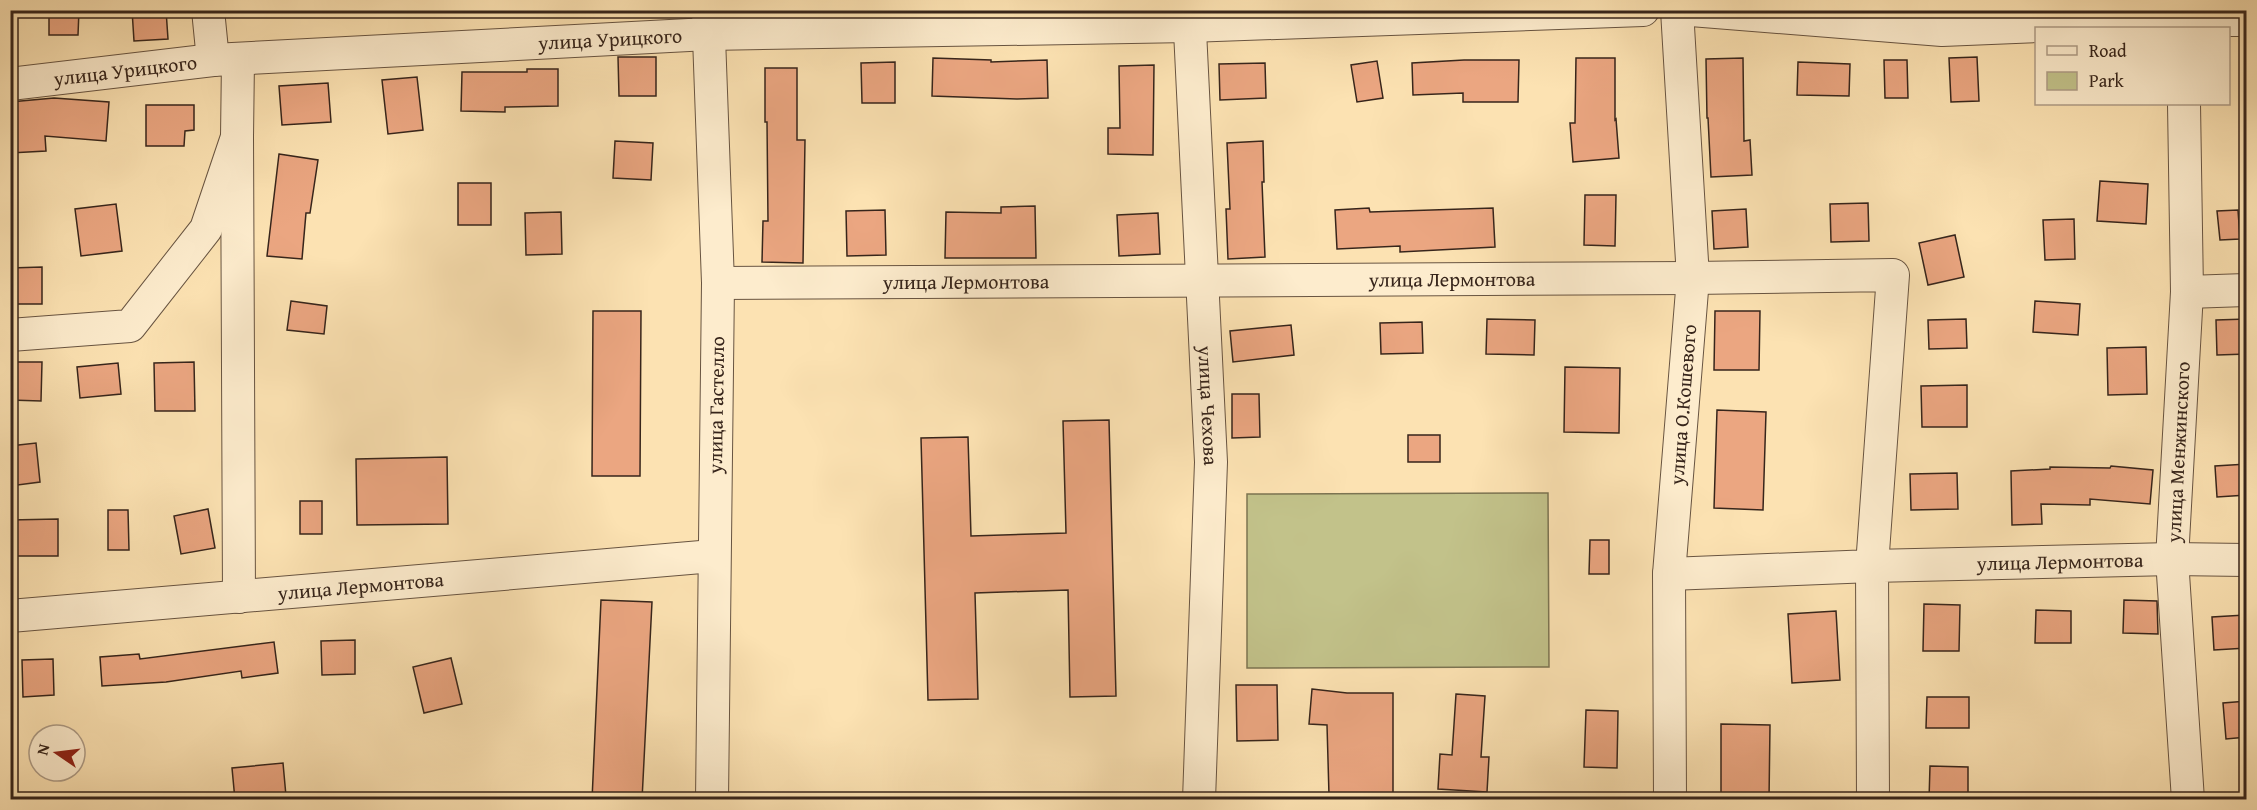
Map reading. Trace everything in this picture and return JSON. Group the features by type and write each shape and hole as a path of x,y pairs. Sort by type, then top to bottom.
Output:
{"street":[{"path":"208,10 226,60 237,137 239,597"},
{"name":"улица Урицкого","path":"10,84 226,60 708,22 1189,18 1643,10"},
{"name":"улица О.Кошевого","path":"1670,800 1669,574 1694,278 1677,10"},
{"path":"1691,10 1942,30 2183,20 2247,20"},
{"name":"улица Чехова","path":"1189,18 1211,462 1199,800"},
{"name":"улица Гастелло","path":"708,22 718,283 713,556 712,800"},
{"name":"улица Менжинского","path":"2184,105 2187,292 2172,559 2188,800"},
{"path":"10,335 130,326 206,229 237,137"},
{"name":"улица Лермонтова","path":"718,283 1893,275 1872,566 1873,800"},
{"path":"2187,292 2247,290"},
{"name":"улица Лермонтова","path":"10,616 713,556"},
{"name":"улица Лермонтова","path":"1669,574 1872,566 2172,559 2247,560"}],"green space":[{"path":"1548,493 1549,667 1247,668 1247,494"}],"building":[{"path":"49,10 79,10 78,35 49,35"},
{"path":"132,10 166,10 168,39 134,41"},
{"path":"618,57 656,57 656,96 619,96"},
{"path":"1977,57 1979,101 1951,102 1949,58"},
{"path":"933,58 991,60 991,62 1047,60 1048,98 932,96"},
{"path":"1576,58 1615,58 1615,120 1619,158 1573,162 1570,123 1575,123"},
{"path":"1743,58 1744,141 1750,140 1752,175 1711,177 1706,59"},
{"path":"1519,60 1518,102 1463,102 1463,93 1413,95 1412,63"},
{"path":"1884,60 1907,60 1908,98 1885,98"},
{"path":"1377,61 1383,98 1357,102 1351,65"},
{"path":"895,62 895,103 862,103 861,63"},
{"path":"1798,62 1850,64 1849,96 1797,95"},
{"path":"1265,63 1266,98 1220,100 1219,64"},
{"path":"1154,65 1153,155 1108,154 1108,128 1120,128 1119,66"},
{"path":"765,68 797,68 797,140 805,140 803,263 762,262 763,221 768,221"},
{"path":"527,69 558,69 558,106 505,107 505,112 461,111 462,72 527,72"},
{"path":"417,77 423,130 388,134 382,80"},
{"path":"328,83 331,122 282,125 279,86"},
{"path":"54,98 109,102 106,141 45,136 46,151 10,153 10,102"},
{"path":"146,105 194,105 194,130 185,131 184,146 146,146"},
{"path":"615,141 653,143 651,180 613,178"},
{"path":"1263,141 1265,257 1228,259 1226,209 1230,209 1227,143"},
{"path":"279,154 318,160 310,213 306,213 302,259 267,256"},
{"path":"2100,181 2148,184 2146,224 2097,221"},
{"path":"458,183 491,183 491,225 458,225"},
{"path":"1585,195 1616,195 1615,246 1584,245"},
{"path":"1868,203 1869,241 1831,242 1830,204"},
{"path":"116,204 122,251 81,256 75,209"},
{"path":"1035,206 1036,258 945,258 946,212 1001,213 1001,207"},
{"path":"1369,208 1370,212 1493,208 1495,247 1400,252 1400,246 1337,249 1335,210"},
{"path":"1746,209 1748,247 1714,249 1712,211"},
{"path":"885,210 886,255 847,256 846,211"},
{"path":"2238,210 2240,239 2220,240 2217,211"},
{"path":"561,212 562,254 526,255 525,213"},
{"path":"1158,213 1160,254 1119,256 1117,215"},
{"path":"2074,219 2075,259 2045,260 2043,220"},
{"path":"1955,235 1964,277 1928,285 1919,243"},
{"path":"42,267 42,304 10,304 10,268"},
{"path":"291,301 327,306 324,334 287,330"},
{"path":"2035,301 2080,304 2078,335 2033,332"},
{"path":"593,311 641,311 640,476 592,476"},
{"path":"1715,311 1760,311 1759,370 1714,370"},
{"path":"1487,319 1535,320 1534,355 1486,354"},
{"path":"1966,319 1967,348 1929,349 1928,320"},
{"path":"2247,319 2247,354 2217,355 2216,320"},
{"path":"1422,322 1423,353 1381,354 1380,323"},
{"path":"1291,325 1294,355 1233,362 1230,331"},
{"path":"2146,347 2147,394 2108,395 2107,348"},
{"path":"10,362 42,362 41,401 10,400"},
{"path":"194,362 195,411 155,411 154,363"},
{"path":"118,363 121,394 80,398 77,367"},
{"path":"1565,367 1620,368 1619,433 1564,432"},
{"path":"1967,385 1967,427 1922,427 1921,386"},
{"path":"1232,394 1259,394 1260,437 1232,438"},
{"path":"1717,410 1766,412 1763,510 1714,508"},
{"path":"1109,420 1116,696 1070,697 1068,590 975,593 978,699 928,700 921,438 968,437 971,536 1066,533 1063,421"},
{"path":"1408,435 1440,435 1440,462 1408,462"},
{"path":"36,443 40,482 10,486 10,446"},
{"path":"447,457 448,524 357,525 356,459"},
{"path":"2247,464 2247,495 2217,497 2215,466"},
{"path":"2111,466 2153,470 2150,504 2090,499 2090,505 2041,504 2042,524 2012,525 2011,471 2050,469 2050,467 2110,468"},
{"path":"1957,473 1958,509 1911,510 1910,474"},
{"path":"300,501 322,501 322,534 300,534"},
{"path":"208,509 215,548 181,554 174,516"},
{"path":"108,510 128,510 129,550 108,550"},
{"path":"58,519 58,556 10,556 10,520"},
{"path":"1590,540 1609,540 1609,574 1589,574"},
{"path":"601,600 652,602 642,800 592,800"},
{"path":"2124,600 2157,601 2158,634 2123,633"},
{"path":"1924,604 1960,605 1959,651 1923,651"},
{"path":"2036,610 2071,611 2071,643 2035,643"},
{"path":"1836,611 1840,680 1792,683 1788,614"},
{"path":"2245,615 2247,648 2214,650 2212,617"},
{"path":"355,640 355,674 322,675 321,641"},
{"path":"274,642 278,673 242,678 241,671 166,682 102,686 100,657 139,654 140,659"},
{"path":"451,658 462,704 424,713 413,667"},
{"path":"53,659 54,695 23,697 22,660"},
{"path":"1236,685 1277,685 1278,740 1237,741"},
{"path":"1312,689 1347,693 1393,693 1393,793 1329,795 1327,725 1309,724"},
{"path":"1456,694 1485,696 1481,757 1489,757 1487,792 1438,789 1440,754 1452,755"},
{"path":"1927,697 1969,697 1969,728 1926,728"},
{"path":"2247,701 2247,737 2226,739 2223,703"},
{"path":"1586,710 1618,711 1617,768 1584,767"},
{"path":"1721,724 1770,725 1769,800 1721,800"},
{"path":"283,763 286,796 235,800 232,768"},
{"path":"1930,766 1968,767 1968,800 1929,800"}]}
